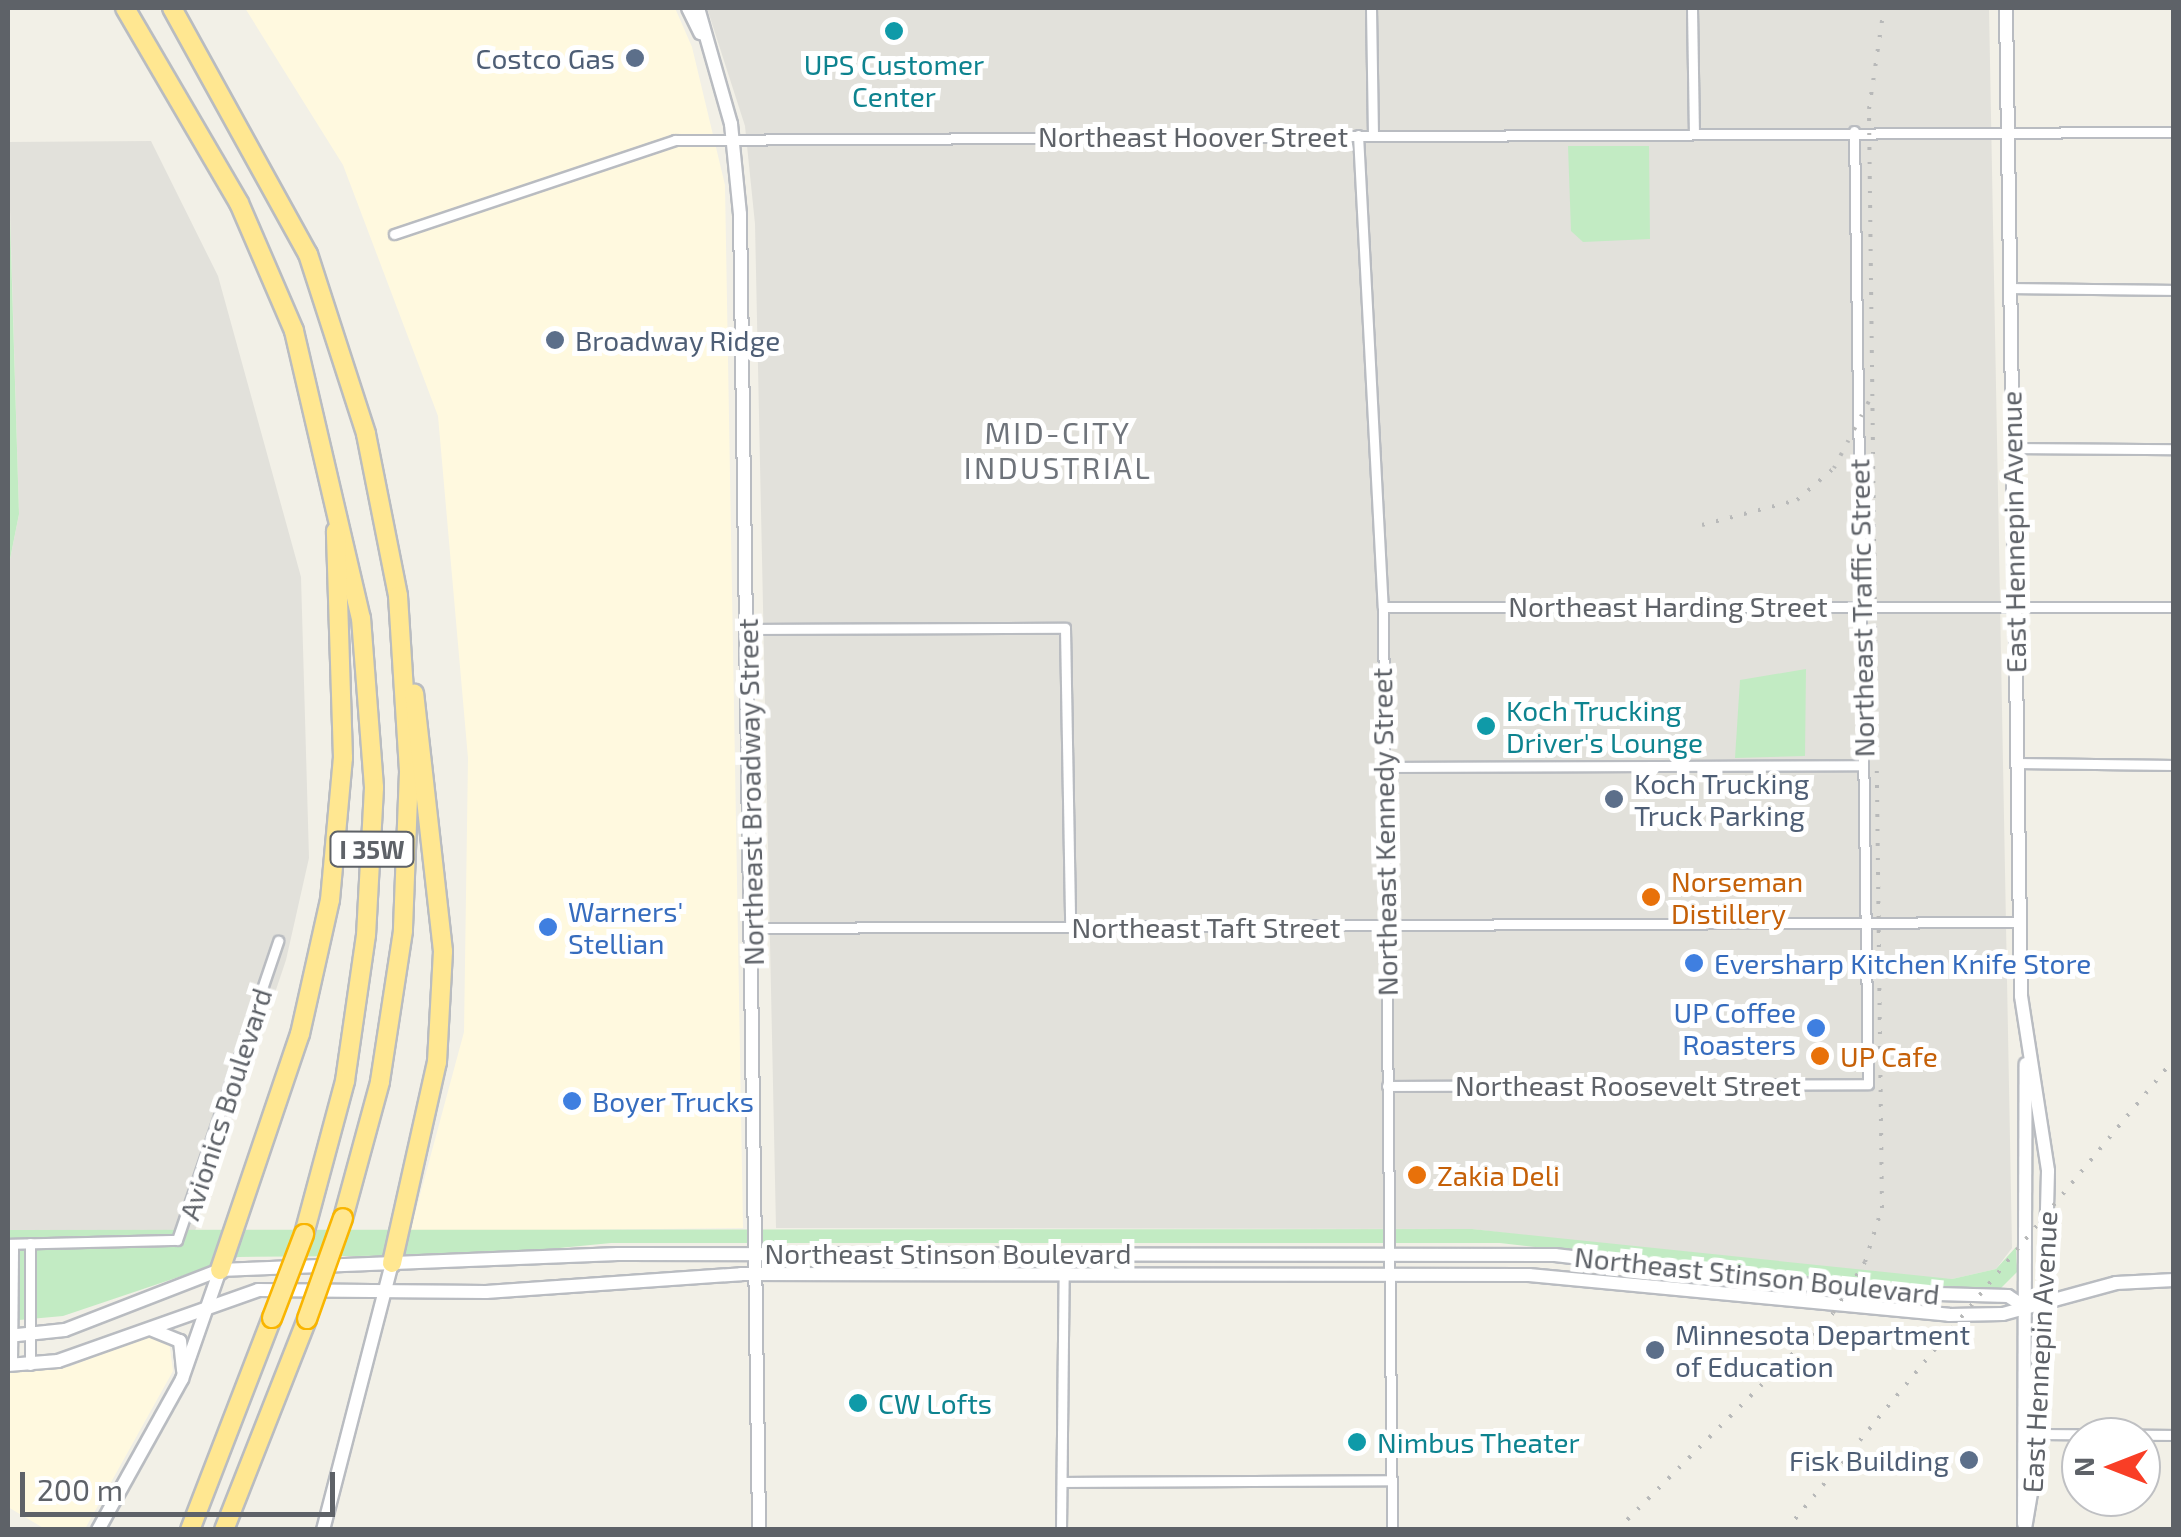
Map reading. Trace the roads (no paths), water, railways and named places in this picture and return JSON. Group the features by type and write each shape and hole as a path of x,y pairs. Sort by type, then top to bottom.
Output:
{"highway":[{"path":"111,8 239,203"},
{"name":"I 35W","path":"126,8 239,203 294,331 330,460 367,672 372,864 345,1081 304,1234 190,1530"},
{"name":"I 35W","path":"176,8 279,193 330,315 379,487 403,644 403,931 380,1082 343,1218 308,1319 224,1530"},
{"path":"220,1270 300,1034 330,900 343,683 330,460"},
{"path":"392,1262 437,1062 443,952 428,759 403,644"},
{"path":"233,1530 270,1417"}],"main road":[{"name":"Northeast Broadway Street","path":"688,8 713,58"},
{"name":"Northeast Broadway Street","path":"698,8 733,140 747,630 759,1275 759,1530"},
{"name":"East Hennepin Avenue","path":"2006,8 2019,922 2026,1057 2022,1305 2026,1530 2041,1434 2046,1138 2026,1057"},
{"name":"Northeast Stinson Boulevard","path":"10,1336 29,1337 220,1270 758,1254 1586,1256 1868,1292 2008,1296 2022,1305"},
{"path":"323,1530 392,1262"},
{"path":"98,1530 182,1380 220,1270"},
{"name":"Northeast Stinson Boulevard","path":"10,1365 30,1365 142,1329 210,1302 258,1290 386,1293 759,1275 1597,1277 1894,1314 2003,1314 2022,1305"},
{"path":"2022,1305 2174,1280"},
{"path":"142,1329 176,1336 182,1380"}],"street":[{"path":"1371,8 1373,135"},
{"path":"1692,8 1694,132"},
{"name":"Northeast Traffic Street","path":"1854,131 1868,1084"},
{"name":"Northeast Hoover Street","path":"394,234 652,143 1694,132 2174,132"},
{"name":"Northeast Kennedy Street","path":"1358,136 1382,607 1392,1530"},
{"path":"2011,288 2174,290"},
{"path":"2012,448 2174,449"},
{"name":"Northeast Harding Street","path":"1382,607 2174,607"},
{"path":"747,630 1065,628 1070,927"},
{"path":"2016,763 2174,765"},
{"path":"1383,767 1863,765"},
{"name":"Northeast Taft Street","path":"752,928 2019,922"},
{"name":"Avionics Boulevard","path":"10,1365 10,1244 177,1240 278,941"},
{"name":"Northeast Roosevelt Street","path":"1388,1086 1868,1084"},
{"path":"30,1243 30,1365"},
{"path":"1061,1530 1064,1252"},
{"path":"2041,1434 2174,1435"},
{"path":"1062,1482 1392,1480"}],"railway":[{"path":"1617,1530 1833,1313 1865,1262 1882,1208 1869,109 1884,8"},
{"path":"1702,525 1797,500 1834,468 1869,401"},
{"path":"1786,1530 2174,1059"}],"place":[{"name":"UPS Customer Center","path":"894,31"},
{"name":"Costco Gas","path":"635,58"},
{"name":"Broadway Ridge","path":"555,340"},
{"name":"Koch Trucking Driver's Lounge","path":"1486,726"},
{"name":"Koch Trucking Truck Parking","path":"1614,799"},
{"name":"Norseman Distillery","path":"1651,897"},
{"name":"Warners' Stellian","path":"548,927"},
{"name":"Eversharp Kitchen Knife Store","path":"1694,963"},
{"name":"UP Coffee Roasters","path":"1816,1028"},
{"name":"UP Cafe","path":"1820,1056"},
{"name":"Boyer Trucks","path":"572,1101"},
{"name":"Zakia Deli","path":"1417,1175"},
{"name":"Minnesota Department of Education","path":"1655,1350"},
{"name":"CW Lofts","path":"858,1403"},
{"name":"Nimbus Theater","path":"1357,1442"},
{"name":"Fisk Building","path":"1969,1460"}],"district":[{"name":"MID-CITY INDUSTRIAL","path":"1058,449"}]}
